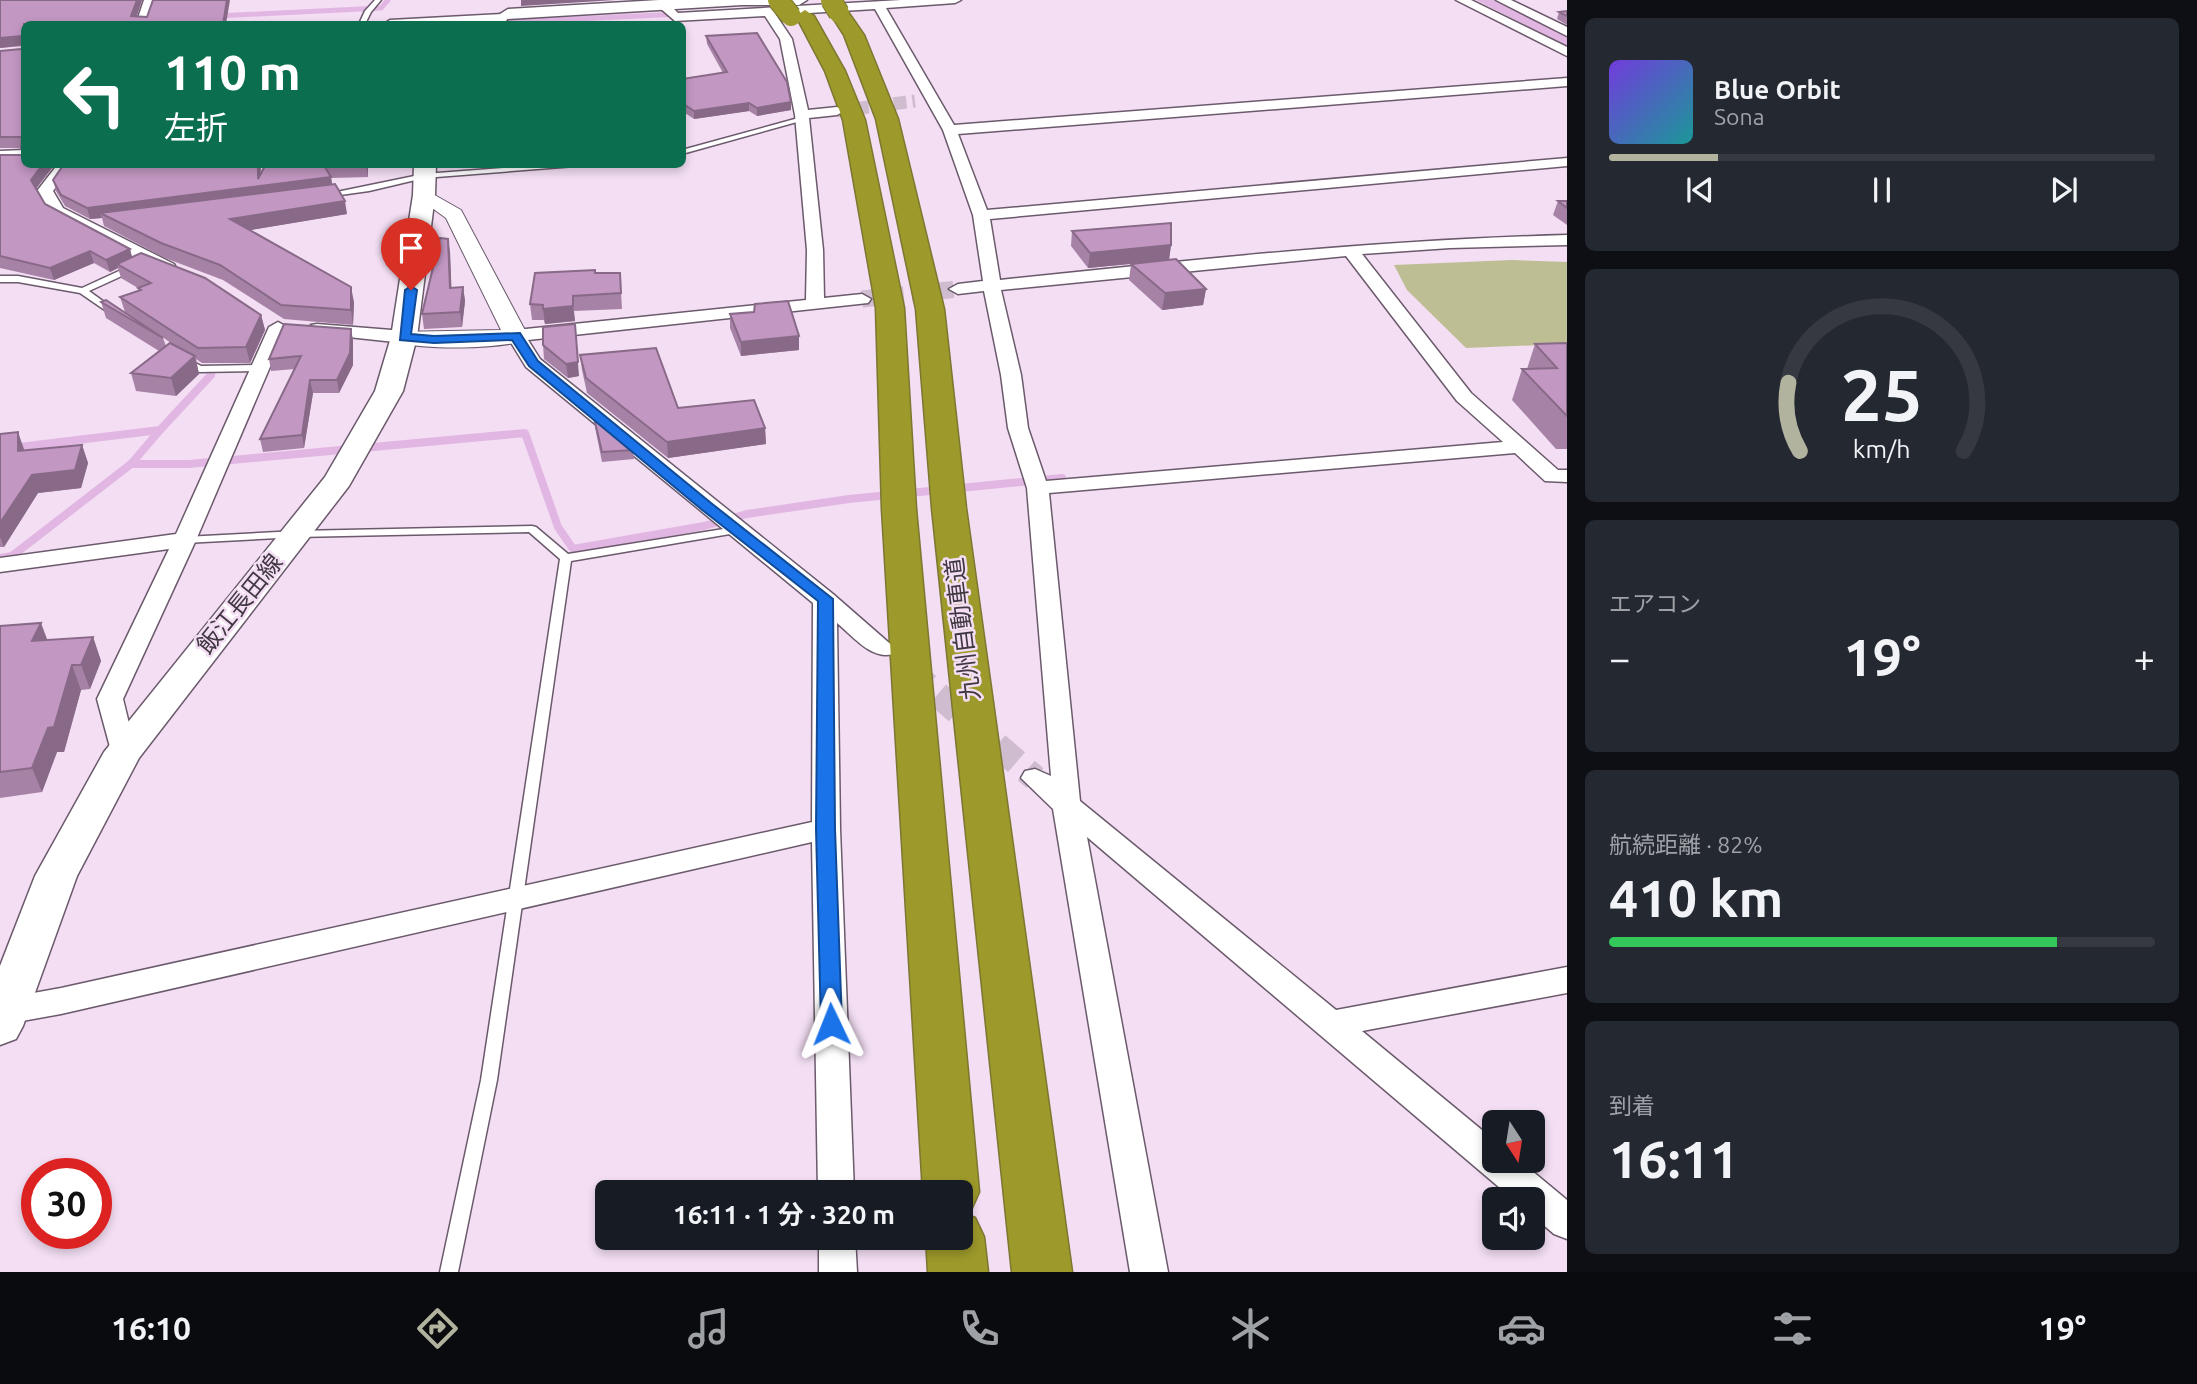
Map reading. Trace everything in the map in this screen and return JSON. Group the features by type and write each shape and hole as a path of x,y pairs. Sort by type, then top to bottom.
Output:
{"highway":[{"path":"773,6 798,8 835,71 854,120 890,308 899,509 950,1180"},
{"name":"九州自動車道","path":"835,6 854,35 887,118 930,309 943,425 948,508 1042,1272"},
{"path":"956,1250 958,1272"}],"main road":[{"path":"737,0 798,8"},
{"path":"504,14 742,0"},
{"name":"飯江長田線","path":"2,1016 56,876 123,752 178,680 298,534 338,480 389,391 404,337 424,178"}],"street":[{"path":"143,21 150,0"},
{"path":"665,3 675,17 773,6 879,5 955,0"},
{"path":"1462,0 1567,52"},
{"path":"1502,0 1567,32"},
{"path":"879,5 935,99 950,130 981,215 992,286 1012,375 1018,428 1038,488 1067,806 1149,1272"},
{"path":"773,6 786,39 802,117 815,250 815,303"},
{"path":"424,21 504,14"},
{"path":"950,130 1567,82"},
{"path":"915,102 935,99"},
{"path":"802,117 837,111"},
{"path":"0,155 21,154"},
{"path":"981,215 1567,162"},
{"path":"63,168 45,191 57,211 89,224 149,260 181,273"},
{"path":"424,178 454,214 516,336 533,363 884,649"},
{"path":"958,289 1193,263 1350,250 1450,243 1567,240"},
{"path":"1350,250 1464,397 1553,477 1567,476"},
{"path":"123,752 110,699 185,540 260,368 285,326 434,340 516,336 862,299"},
{"path":"1038,488 1519,447"},
{"path":"0,565 185,540"},
{"path":"825,599 826,829 836,1180"},
{"path":"1035,778 1567,1222"},
{"path":"2,1016 826,829"},
{"path":"1331,1024 1567,980"},
{"path":"837,1250 838,1272"}],"lane":[{"path":"363,21 368,11 379,0"},
{"path":"686,151 802,117"},
{"path":"315,196 369,190 424,178 548,168"},
{"path":"83,292 149,260"},
{"path":"0,279 18,279 83,292 127,322"},
{"path":"179,356 199,369 260,368"},
{"path":"185,540 298,534 532,529 566,558 736,530"},
{"path":"449,1272 489,1080 566,558"}],"green space":[{"path":"1512,260 1567,262 1567,344 1466,348 1407,290 1394,265"}],"building":[{"path":"0,0 137,0 131,16 147,17 153,0 227,0 224,21 21,21 21,36 0,38"},
{"path":"757,33 787,82 791,102 757,108 749,103 694,111 686,106 686,78 727,72 706,36"},
{"path":"21,49 21,137 0,137 0,51"},
{"path":"0,155 21,155 21,168 40,168 31,180 45,204 130,249 106,260 90,251 50,268 0,256"},
{"path":"61,168 258,168 258,179 264,168 326,168 331,177 87,208 61,195 53,180"},
{"path":"335,184 345,201 230,219 351,287 351,310 281,305 220,265 161,243 100,213"},
{"path":"1558,201 1567,201 1567,208"},
{"path":"1171,223 1171,245 1090,253 1072,231"},
{"path":"440,238 448,239 450,288 463,287 460,312 422,314"},
{"path":"141,253 205,278 261,315 246,347 198,348 120,297 141,290 138,288 151,283 117,264"},
{"path":"1176,259 1206,289 1165,293 1131,264"},
{"path":"595,270 595,273 620,273 621,293 573,296 573,306 543,309 543,305 530,304 535,273"},
{"path":"106,300 163,338 101,302"},
{"path":"788,301 799,336 741,342 730,314 754,312 755,304"},
{"path":"284,324 351,329 350,353 337,380 310,380 302,435 260,439 301,356 269,359"},
{"path":"575,324 578,362 566,364 543,345 543,327"},
{"path":"170,343 195,356 171,378 131,373"},
{"path":"1567,343 1567,416 1522,369 1557,368 1535,344"},
{"path":"656,348 678,408 754,400 765,428 667,442 586,378 580,355"},
{"path":"594,418 633,450 602,452"},
{"path":"18,432 18,451 82,445 75,470 32,475 0,523 0,434"},
{"path":"41,623 32,641 93,637 81,665 72,665 54,727 48,728 32,768 0,772 0,626"}],"waterway":[{"path":"216,16 381,8 388,0"},
{"path":"1484,0 1567,41"},
{"path":"536,21 680,14"},
{"path":"160,430 211,375"},
{"path":"0,446 11,448 160,430"},
{"path":"131,464 160,430"},
{"path":"131,464 189,464 525,433 558,527 573,549 704,526 747,514 849,499 1062,478"},
{"path":"0,558 12,556 131,464"}],"tunnel":[{"path":"837,111 915,101"},
{"path":"862,299 958,289"},
{"path":"908,669 1035,778"}],"route":[{"path":"411,290 404,337 434,340 516,336 533,363 706,506 825,599 826,829 831,1024"}]}
